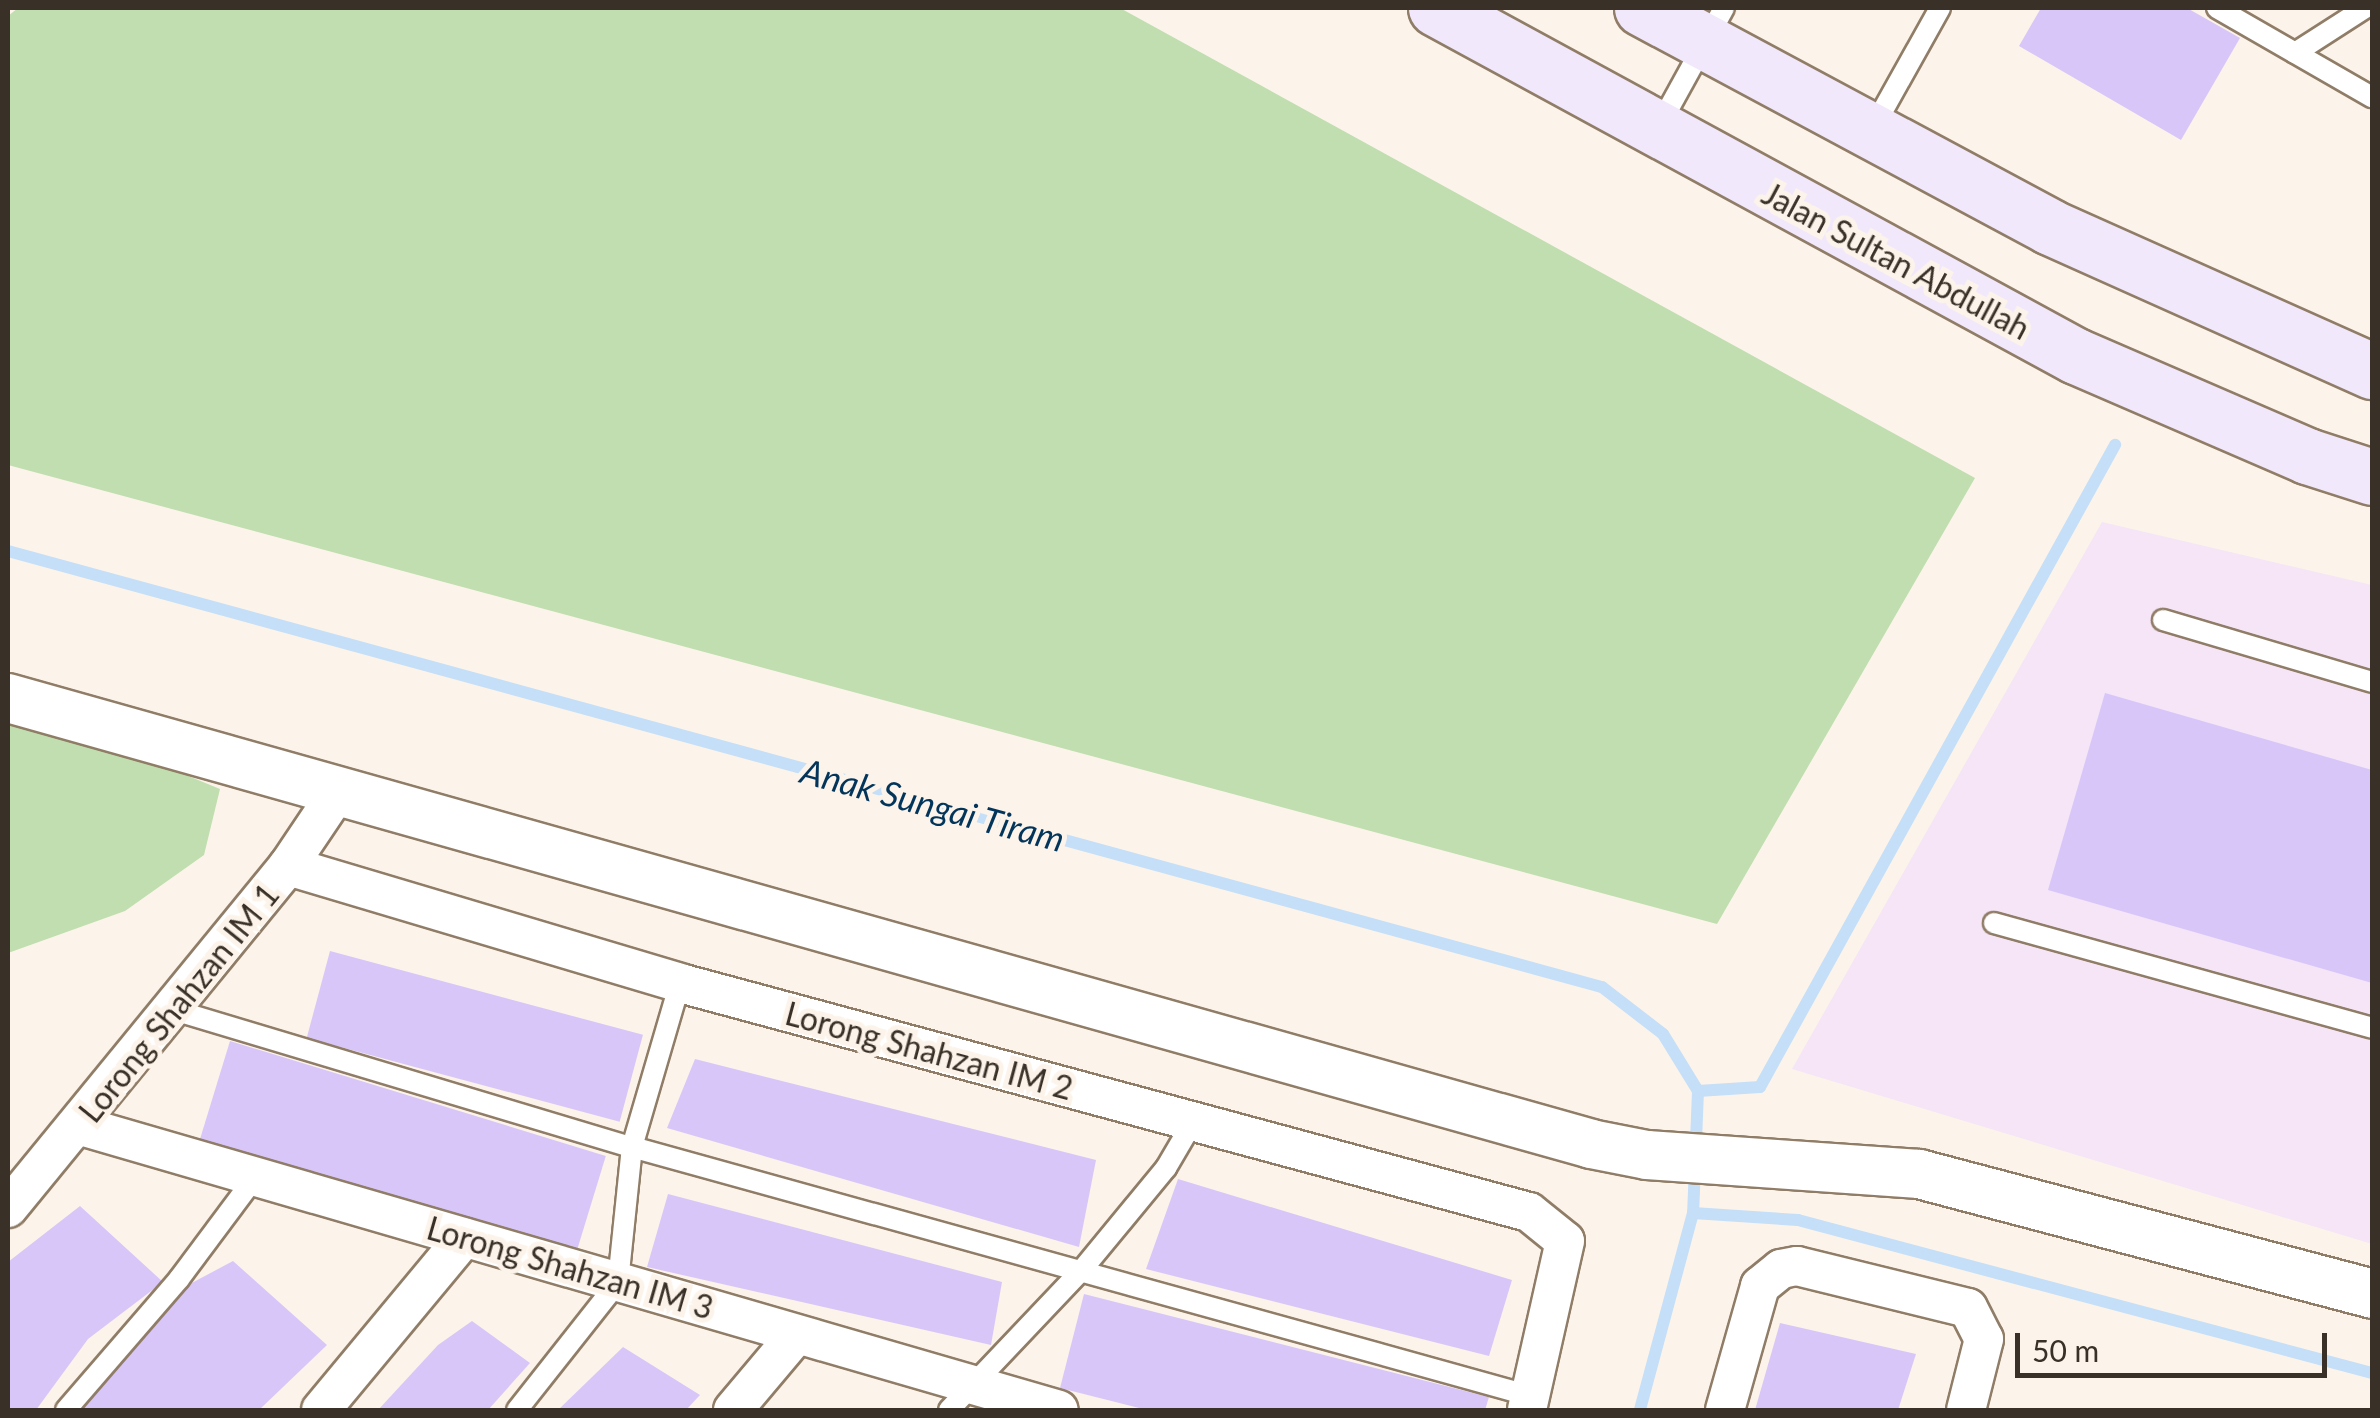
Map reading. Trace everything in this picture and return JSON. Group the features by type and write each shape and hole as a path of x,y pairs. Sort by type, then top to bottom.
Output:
{"main road":[{"name":"Jalan Sultan Abdullah","path":"1436,8 1656,132 2076,356 2372,477"},
{"path":"1642,8 1714,24 1871,131 2172,286 2372,371"}],"street":[{"path":"8,698 1591,1144 1663,1156 1919,1174 2372,1294"},
{"name":"Lorong Shahzan IM 1","path":"8,1208 81,1126 174,1010 288,866 339,790"},
{"name":"Lorong Shahzan IM 2","path":"288,866 680,983 1528,1212 1565,1241 1529,1403"},
{"name":"Lorong Shahzan IM 3","path":"81,1126 797,1334 962,1398 1060,1410"},
{"path":"321,1410 464,1238"},
{"path":"1726,1410 1760,1286 1781,1269 1797,1266 1968,1308 1984,1339 1966,1410"},
{"path":"734,1410 797,1334"}],"lane":[{"path":"1871,131 1940,8"},
{"path":"2217,8 2372,97"},
{"path":"2295,53 2365,8"},
{"path":"1656,132 1714,24"},
{"path":"2164,620 2372,682"},
{"path":"1994,923 2372,1028"},
{"path":"517,1410 618,1282 632,1147 680,983"},
{"path":"174,1010 632,1147 1081,1272 1529,1403"},
{"path":"962,1398 1081,1272 1166,1168 1193,1122"},
{"path":"66,1410 179,1279 256,1177"}],"shaded area":[{"path":"2102,522 2372,585 2372,1244 1792,1069"}],"green space":[{"path":"18,8 1120,8 1975,478 1717,924 8,465 8,16"},
{"path":"8,702 220,789 204,855 125,911 8,953"}],"building":[{"path":"2041,8 2187,8 2240,38 2181,140 2019,46"},
{"path":"2105,693 2372,770 2372,983 2048,890"},
{"path":"330,951 643,1035 620,1122 307,1038"},
{"path":"230,1041 606,1156 573,1264 197,1149"},
{"path":"695,1059 1096,1160 1079,1247 667,1128"},
{"path":"1178,1179 1512,1280 1489,1356 1146,1269"},
{"path":"668,1194 1002,1282 991,1345 647,1267"},
{"path":"80,1206 163,1282 88,1339 36,1410 8,1410 8,1262"},
{"path":"233,1261 327,1345 259,1410 79,1410 188,1285"},
{"path":"1084,1294 1489,1397 1485,1410 1147,1410 1060,1388"},
{"path":"472,1321 530,1363 488,1410 378,1410 438,1345"},
{"path":"1780,1323 1916,1354 1898,1410 1755,1410"},
{"path":"623,1347 700,1395 686,1410 558,1410"}],"waterway":[{"path":"1698,1091 1760,1087 2115,445"},
{"name":"Anak Sungai Tiram","path":"8,551 1602,987 1663,1034 1698,1091 1693,1213 1640,1410"},
{"path":"1693,1213 1798,1220 2372,1373"}]}
